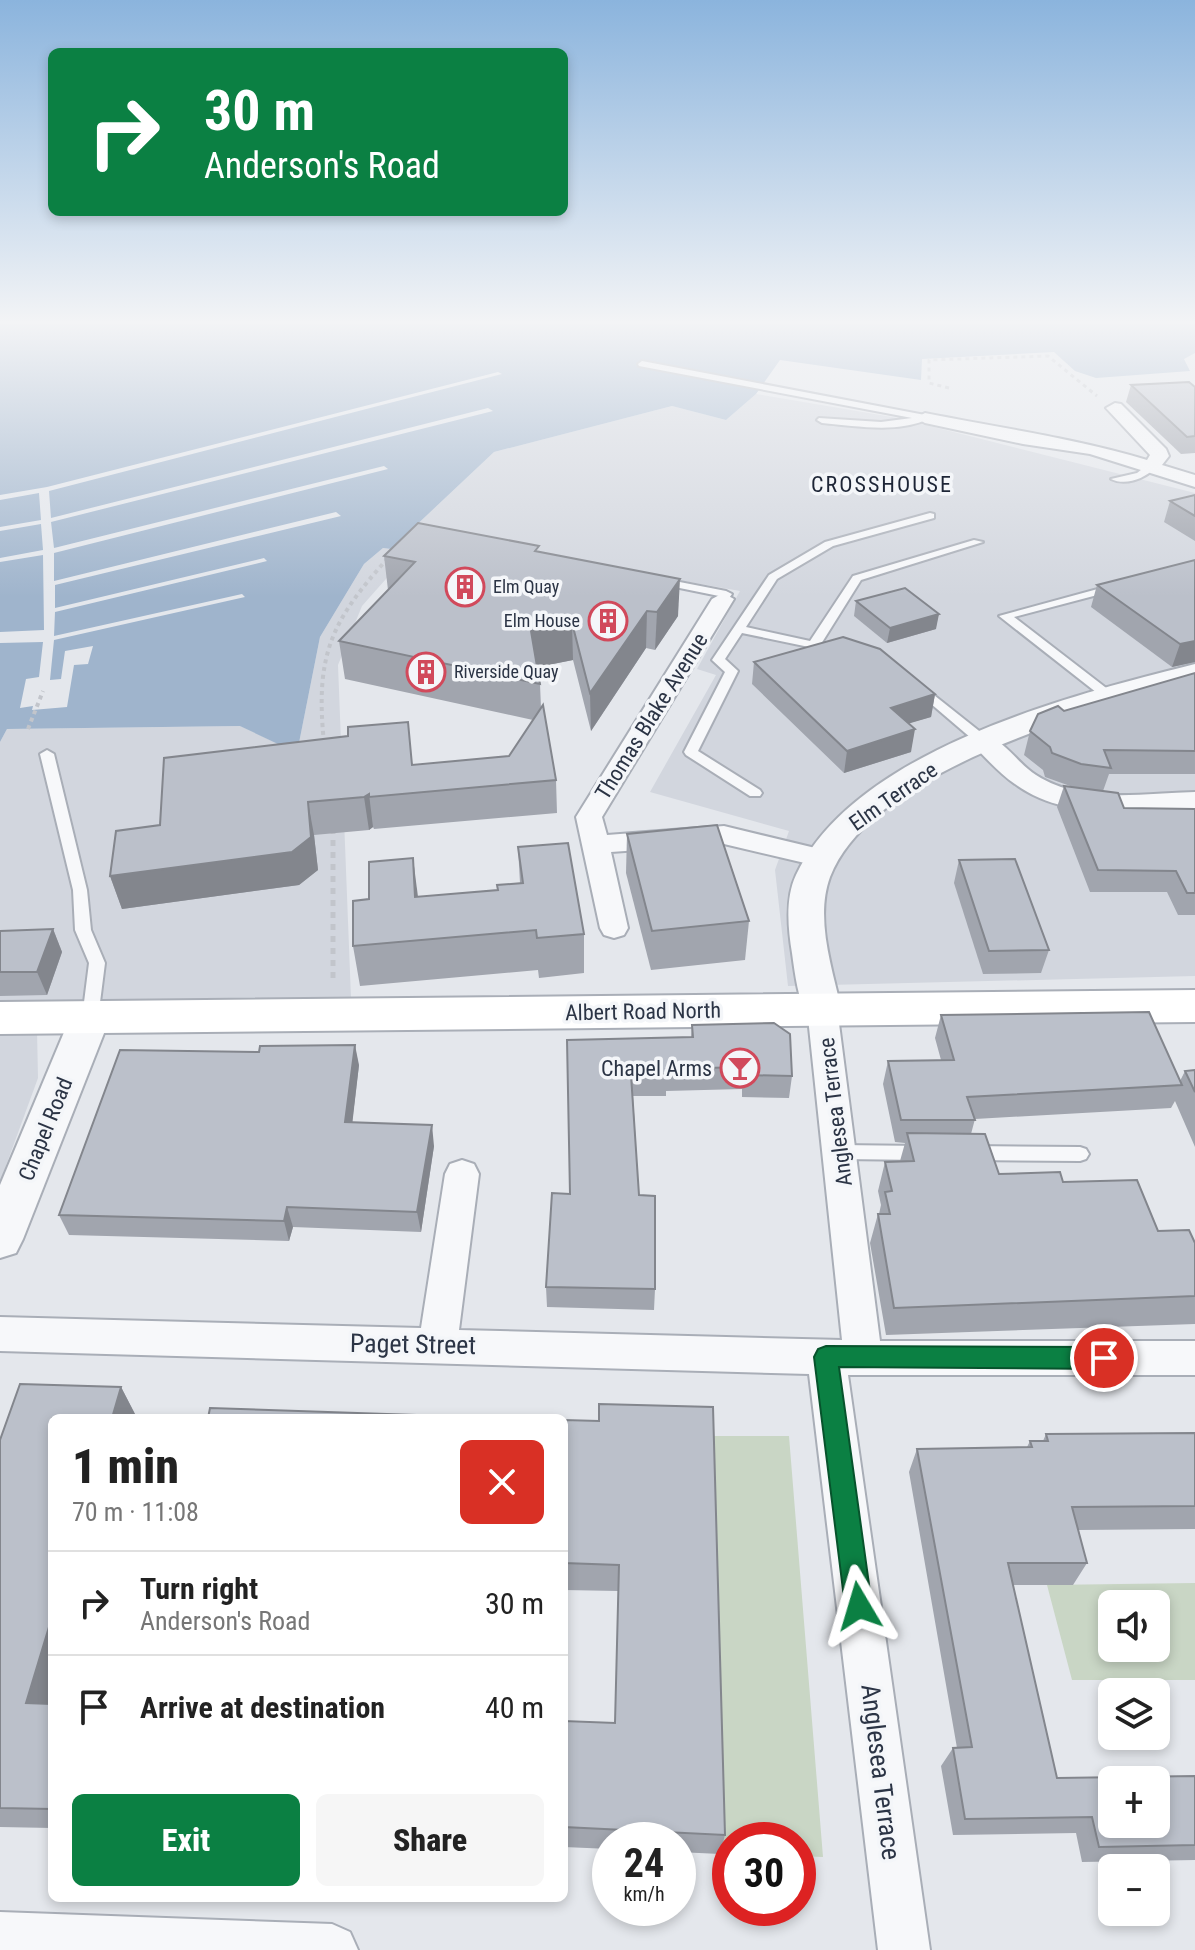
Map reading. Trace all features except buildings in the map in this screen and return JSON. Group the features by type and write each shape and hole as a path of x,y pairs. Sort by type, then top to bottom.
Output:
{"main road":[{"name":"Albert Road North","path":"0,1018 1195,1006"}],"street":[{"path":"1122,415 1159,453 1160,456 1150,468"},
{"path":"925,418 1023,439 1092,449 1195,481"},
{"name":"Thomas Blake Avenue","path":"614,928 589,817 723,599"},
{"name":"Elm Terrace","path":"822,1008 808,939 810,888 830,845 869,807 925,770 983,741 1032,721 1195,673"},
{"path":"983,741 1026,780 1051,793 1101,804 1195,800"},
{"path":"595,845 724,835 822,858"},
{"name":"Anglesea Terrace","path":"822,1008 840,1152 844,1357 904,1950"},
{"name":"Chapel Road","path":"0,1239 90,1018"},
{"path":"438,1345 462,1174"},
{"name":"Paget Street","path":"0,1334 844,1357 1195,1358"},
{"path":"0,1938 332,1950"}],"lane":[{"path":"909,415 925,418"},
{"path":"822,420 881,425 925,418"},
{"path":"1116,479 1140,476 1150,468"},
{"path":"755,793 691,752 732,671 718,660 773,577 829,544 930,516"},
{"path":"814,645 857,578 978,542"},
{"path":"653,580 726,594 723,599"},
{"path":"1110,697 1005,616 1136,582"},
{"path":"738,629 847,653"},
{"path":"912,681 983,741"},
{"path":"47,754 80,890 83,930 97,963 90,1018"},
{"path":"840,1152 1080,1154"}],"path":[{"path":"325,751 321,723 327,645 364,583 397,549"},
{"path":"28,729 43,691"},
{"path":"333,821 333,1015"}],"shaded area":[{"path":"637,415 707,415 726,420 732,415 880,415 1195,493 1195,976 788,986 775,870 789,831 650,792 716,675 697,669 740,591 571,561 417,544 362,606 338,665 351,998 0,1002 0,742 7,729 241,726 297,753 320,637 364,564 383,548 391,549 494,452"},
{"path":"37,1030 38,1078 0,1182 0,1031"}],"green space":[{"path":"709,1436 789,1436 823,1857 816,1857 816,1822 719,1822"},
{"path":"1195,1583 1195,1680 1072,1680 1047,1585"}],"water":[{"path":"0,415 637,415 494,452 391,549 383,548 364,564 320,637 297,753 240,726 7,729 0,742"},
{"path":"707,415 732,415 726,420"}],"pier":[{"path":"329,415 343,415 49,491 51,518 460,415 477,415 51,522 54,548 384,466 388,469 54,553 54,581 336,512 341,516 55,585 55,608 264,558 267,561 55,612 54,636 242,594 245,597 54,640 50,680 61,679 65,651 93,646 88,664 74,665 67,707 32,710 33,706 20,708 26,679 39,677 43,642 0,643 0,632 44,630 43,555 0,562 0,558 43,550 41,524 0,531 0,527 41,520 39,493 0,500 0,495 47,487"}],"place":[{"name":"Elm Quay","path":"465,587"},
{"name":"Elm House","path":"608,621"},
{"name":"Riverside Quay","path":"426,672"},
{"name":"Chapel Arms","path":"740,1068"}],"district":[{"name":"CROSSHOUSE","path":"882,484"}],"route":[{"path":"859,1606 826,1357 1104,1358"}]}
